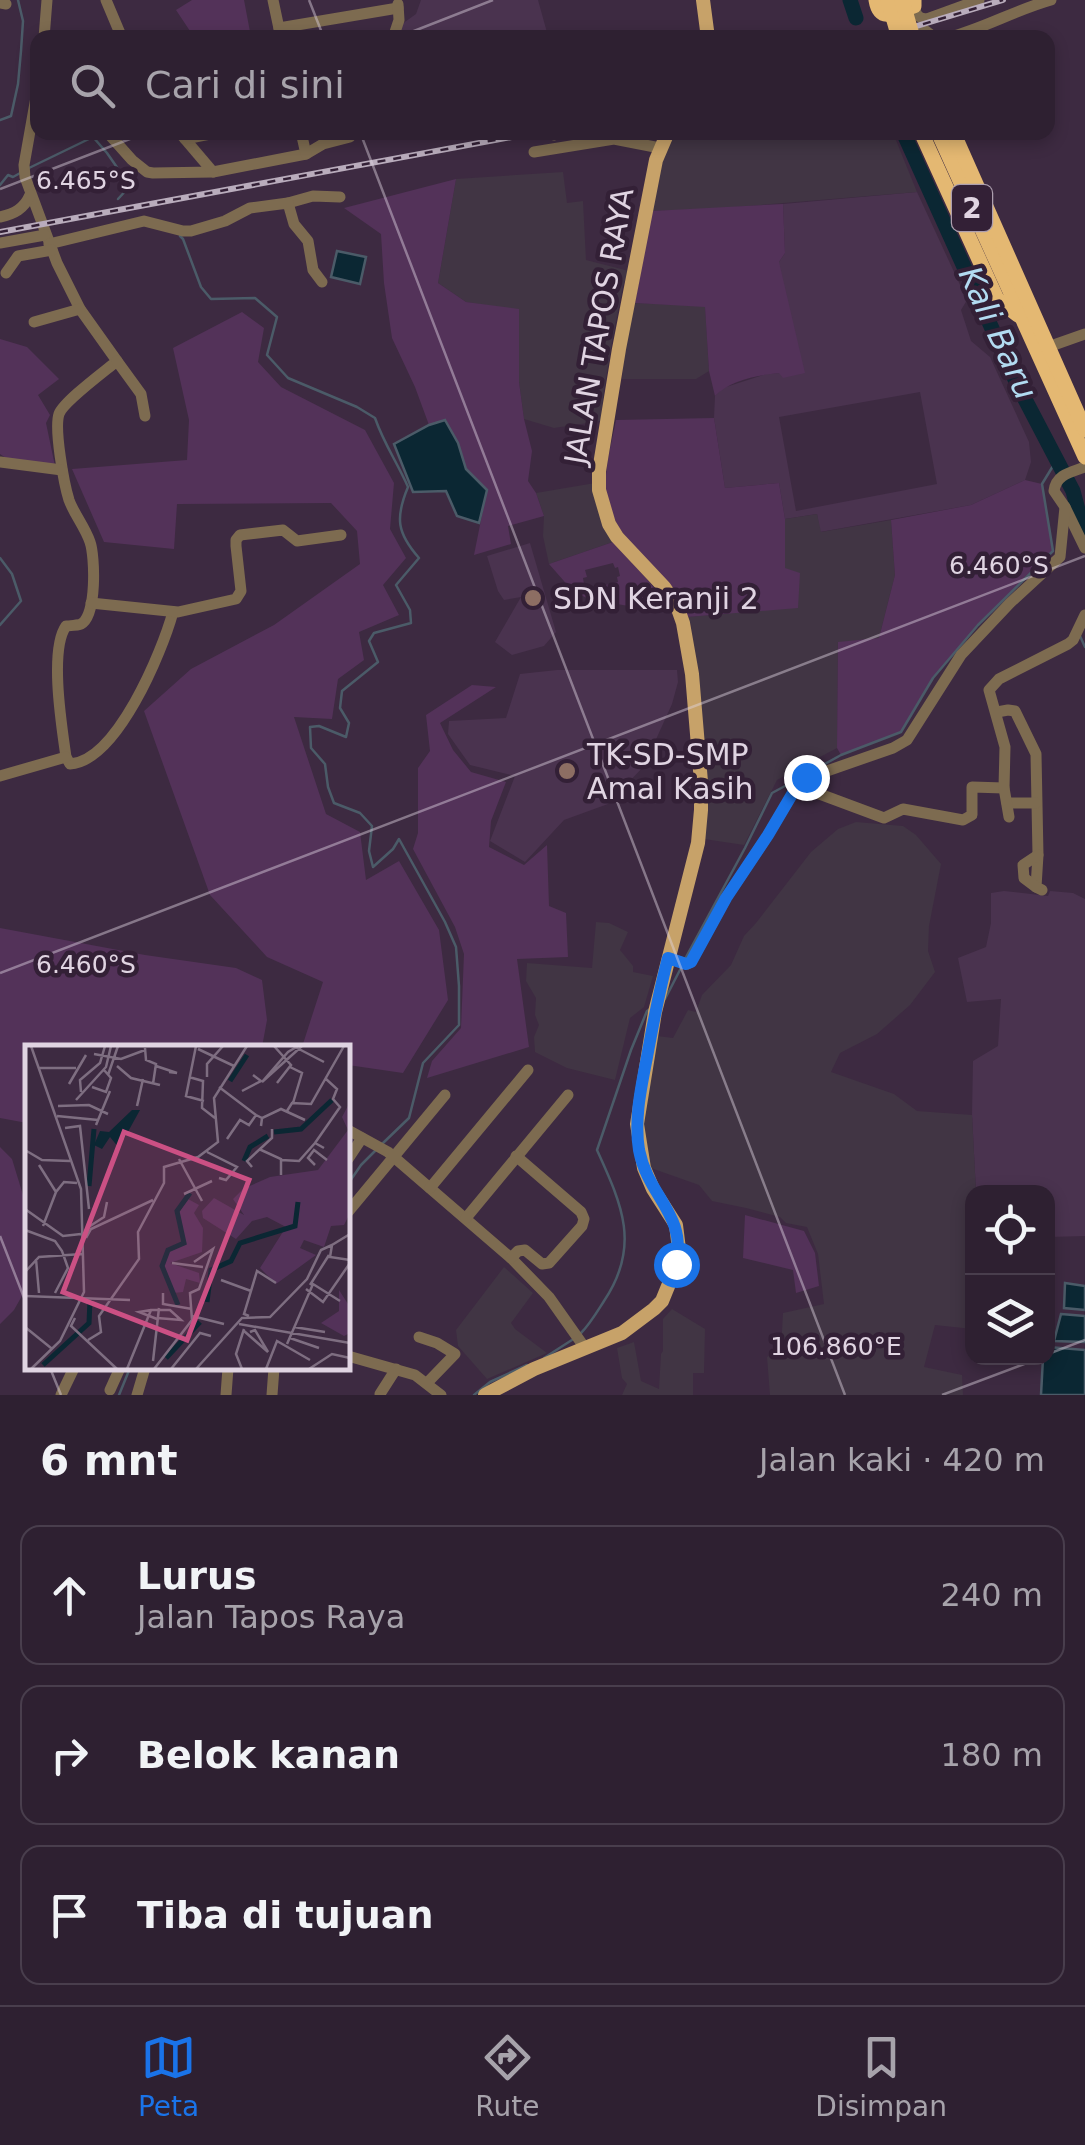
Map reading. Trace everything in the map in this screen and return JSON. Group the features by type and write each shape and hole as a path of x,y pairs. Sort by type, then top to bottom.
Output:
{"highway":[{"path":"876,0 876,6 888,14 899,13 910,2"},
{"path":"888,0 898,30"},
{"path":"910,2 917,30"},
{"path":"925,140 996,299 1024,311 1026,287 965,140"},
{"name":"2","path":"942,140 1011,281"},
{"name":"2","path":"956,140 1024,311 1085,430"},
{"name":"2","path":"1041,342 1082,465"}],"main road":[{"path":"703,0 707,30"},
{"name":"JALAN TAPOS RAYA","path":"484,1395 583,1344 622,1332 654,1309 672,1280 679,1249 676,1225 644,1168 637,1124 656,1006 677,961 701,810 688,647 676,606 608,524 599,490 619,349 664,140"}],"street":[{"path":"45,30 47,0"},
{"path":"106,0 119,30"},
{"path":"273,0 279,30"},
{"path":"910,2 920,18 926,18 979,0"},
{"path":"974,30 1051,0"},
{"path":"292,30 397,4 400,20 396,30"},
{"path":"30,138 25,171 49,243 80,308 142,398 145,416"},
{"path":"114,140 147,172 182,173 213,172 306,154 338,140"},
{"path":"186,140 213,172"},
{"path":"303,140 306,154"},
{"path":"534,152 614,140 660,148"},
{"path":"182,173 200,156"},
{"path":"0,217 18,212 30,195"},
{"path":"6,273 18,256 49,243 140,221 190,231 225,221 250,208 313,196 340,197"},
{"path":"288,203 294,224 308,242 313,270 322,282"},
{"path":"0,244 49,243"},
{"path":"34,322 80,308"},
{"path":"1041,342 1085,334"},
{"path":"117,361 59,414 62,470 95,564 86,621 66,626 60,636 57,679 66,758 70,764 88,759 124,720 144,686 174,612"},
{"path":"0,462 62,470"},
{"path":"677,961 691,962 726,898 806,777 907,740 961,655 1060,558 1084,546 1054,490 1058,478 1082,465"},
{"path":"1060,558 1065,507"},
{"path":"91,602 174,612 206,607 240,596 236,546 240,535 283,530 297,541 341,535"},
{"path":"1036,803 1008,810 1005,747 989,693 998,679 1073,640 1085,615"},
{"path":"997,712 1015,711 1034,747 1038,854 1023,865 1024,878 1039,888"},
{"path":"0,776 66,758"},
{"path":"798,786 884,818 903,810 963,820 972,815 972,787 1004,788"},
{"path":"430,1188 528,1070"},
{"path":"350,1209 391,1154 445,1095"},
{"path":"466,1218 568,1095"},
{"path":"350,1131 391,1154 511,1258 549,1297 583,1344"},
{"path":"350,1157 367,1140"},
{"path":"511,1258 525,1250 542,1264 548,1263 582,1226 584,1218 516,1156"},
{"path":"419,1337 455,1354 427,1383"},
{"path":"350,1356 415,1374 441,1395"},
{"path":"380,1394 396,1368"},
{"path":"60,1395 73,1370"},
{"path":"110,1390 119,1370"},
{"path":"137,1395 144,1370"},
{"path":"226,1395 227,1370"},
{"path":"272,1395 274,1370"}],"shaded area":[{"path":"192,0 244,0 250,30 189,30 176,10"},
{"path":"421,0 538,0 546,30 399,30 416,14"},
{"path":"672,140 896,140 917,192 652,211 666,145"},
{"path":"563,172 567,203 583,201 586,260 629,271 613,336 601,421 554,428 524,419 519,382 519,310 466,302 438,283 456,179"},
{"path":"456,179 438,283 466,302 519,309 519,382 532,451 528,481 544,516 508,526 511,544 474,555 487,490 466,469 446,420 429,425 392,338 381,234 344,208"},
{"path":"917,192 967,300 961,310 971,341 990,357 1029,442 1031,462 1025,480 971,505 820,532 817,514 785,519 779,483 725,488 714,418 715,396 723,388 779,373 779,262 785,253 783,204","holes":["920,392 937,484 796,511 779,417"]},
{"path":"783,204 785,253 779,262 805,373 783,378 779,373 753,377 728,386 715,396 709,371 705,307 635,303 652,211"},
{"path":"635,303 705,306 709,371 696,379 622,379"},
{"path":"242,312 264,328 258,362 281,387 365,430 394,483 390,529 406,558 383,585 399,615 359,632 364,660 338,679 332,719 294,717 326,814 360,832 366,880 399,861 439,930 448,1000 403,1073 350,1065 350,1045 303,1045 323,982 267,957 210,895 144,711 191,669 274,625 360,564 357,531 331,503 177,504 174,549 104,542 72,469 187,460 189,420 173,348"},
{"path":"0,339 27,347 59,379 38,395 50,415 46,423 55,466 12,462 0,454"},
{"path":"714,418 725,488 779,483 785,519 785,568 800,573 798,608 687,617 684,609 690,605 686,599 680,600 646,563 616,522 606,482 616,420"},
{"path":"1025,480 1042,484 1053,551 978,625 933,678 901,732 841,755 837,748 838,642 879,638 895,575 891,520 971,505"},
{"path":"595,483 613,542 549,564 543,536 544,516 536,493"},
{"path":"817,514 821,532 891,520 895,575 879,638 838,643 837,748 777,780 744,845 704,839 691,624 687,617 798,607 785,568 785,519"},
{"path":"613,542 675,614 588,599 571,589 549,564","holes":["613,563 618,567 620,576 618,582 585,590 585,570"]},
{"name":"SDN Keranji 2","path":"530,543 556,632 544,646 512,655 495,642 521,597 504,600 487,556"},
{"name":"TK-SD-SMP Amal Kasih","path":"557,670 677,670 678,682 644,766 608,804 564,820 525,862 490,841 515,776 470,765 448,734 449,721 506,718 520,674"},
{"path":"472,685 496,687 440,723 453,750 471,772 506,782 491,821 489,847 524,865 547,845 549,906 566,913 568,957 517,959 529,1047 427,1078 432,1061 461,1028 464,954 455,927 413,849 418,833 418,768 430,751 426,715"},
{"path":"856,822 903,826 941,864 929,926 928,951 935,972 910,1005 877,1034 840,1053 831,1072 894,1094 917,1111 972,1115 976,1185 965,1185 965,1328 935,1325 924,1367 962,1375 963,1395 770,1395 767,1357 781,1349 783,1313 824,1304 818,1254 807,1227 712,1201 699,1185 648,1167 642,1136 643,1111 657,1036 673,1038 688,1010 696,1012 702,995 731,965 744,936 811,852 838,829"},
{"path":"1050,891 1073,893 1085,899 1085,1236 1055,1237 1055,1185 976,1185 973,1061 998,1046 1001,999 967,1002 958,958 986,947 991,893 1048,896"},
{"path":"596,922 628,932 620,950 633,966 633,972 653,976 644,1007 630,1018 615,1080 567,1068 535,1052 534,1037 539,1025 536,998 526,981 527,963 592,968"},
{"path":"0,928 236,968 262,980 267,1020 262,1045 25,1045 25,1123 0,1118"},
{"path":"0,1147 12,1159 25,1195 25,1291 0,1324"},
{"path":"745,1215 804,1231 815,1253 819,1286 796,1293 793,1270 743,1258"},
{"path":"504,1267 533,1293 511,1323 547,1353 487,1379 458,1346 456,1330"},
{"path":"672,1309 705,1329 704,1373 693,1373 693,1395 622,1395 627,1384 622,1378 617,1348 634,1342 641,1381 659,1389 663,1319"}],"water":[{"path":"337,251 366,257 360,284 331,277"},
{"path":"445,420 466,469 487,490 479,523 457,516 446,491 413,492 394,444"},
{"path":"1065,1283 1085,1286 1085,1310 1064,1308"},
{"path":"1061,1314 1085,1316 1085,1342 1055,1341"},
{"path":"1055,1348 1085,1350 1085,1395 1041,1395 1043,1365 1055,1365"}],"waterway":[{"path":"0,120 11,116 18,84 23,21 18,0"},
{"name":"Kali Baru","path":"850,0 856,18"},
{"path":"29,168 87,140"},
{"path":"96,140 130,186 118,199"},
{"name":"Kali Baru","path":"907,140 1018,386 1073,491 1085,536"},
{"path":"0,185 8,175 13,177 22,172"},
{"path":"180,236 201,287 211,299 255,298 277,317 267,355 288,378 375,418 408,487 400,525 419,558 396,585 410,610 411,623 374,633 369,641 378,662 342,691 340,708 349,723 346,737 319,726 310,727 311,748 325,764 334,803 360,813 372,826 369,851 373,867 399,839 456,947 459,1025 423,1063 409,1118 382,1144"},
{"path":"814,770 901,732 933,678 978,625 1053,551 1042,484 1056,461"},
{"path":"0,558 12,574 21,601 0,625"},
{"path":"1080,636 1085,647"},
{"path":"685,959 772,793 798,779"},
{"path":"665,999 682,966"},
{"path":"581,1333 604,1301 622,1262 625,1244 620,1207 597,1150 631,1050 650,1009"},
{"path":"350,1181 376,1150"},
{"path":"544,1358 575,1338"},
{"path":"474,1395 490,1382 527,1365"},
{"path":"119,1395 129,1370"}],"railway":[{"path":"904,30 1003,0"},
{"path":"0,232 495,140"}],"place":[{"name":"SDN Keranji 2","path":"533,598"},
{"name":"TK-SD-SMP Amal Kasih","path":"567,771"}],"route":[{"path":"676,1264 676,1225 644,1168 637,1124 663,976 668,958 691,962 726,898 806,777"}]}
